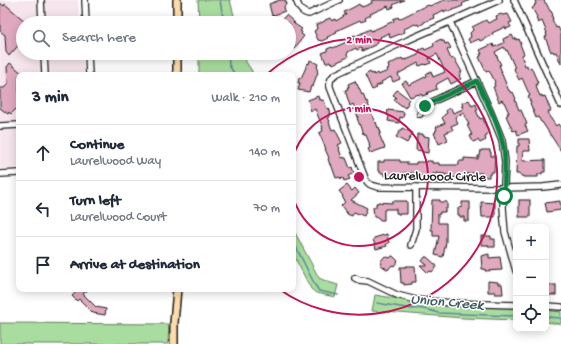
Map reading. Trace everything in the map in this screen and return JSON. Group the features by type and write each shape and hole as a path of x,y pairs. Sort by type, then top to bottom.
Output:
{"main road":[{"path":"177,0 177,16"},
{"path":"176,72 177,60"},
{"path":"174,344 177,292"}],"street":[{"path":"41,0 42,16"},
{"path":"85,0 86,16"},
{"path":"296,0 300,9 304,13 309,14 339,0"},
{"name":"Laurelwood Circle","path":"499,0 336,74 330,82 333,94 367,182 370,185 378,187 416,188 504,188 561,185"},
{"path":"514,0 561,105"},
{"path":"450,22 496,123 502,140 505,162 503,207 505,232 513,261"},
{"path":"44,60 45,72"},
{"path":"88,60 89,72"},
{"path":"420,114 425,106 477,81"},
{"path":"0,126 16,125"},
{"path":"0,174 16,173"},
{"path":"411,245 416,228 416,188"},
{"path":"355,278 368,281 397,295 416,300 513,305"},
{"path":"549,306 561,307"}],"shaded area":[{"path":"0,0 78,0 79,16 16,16 16,60 83,60 84,72 16,72 16,168 0,169"}],"green space":[{"path":"198,0 230,0 234,16 199,16"},
{"path":"199,60 246,60 252,71 252,72 199,72"},
{"path":"296,235 319,278 338,285 335,297 316,293 311,289 296,260"},
{"path":"375,295 412,301 473,307 513,308 513,320 463,318 372,311"},
{"path":"549,310 561,312 561,324 549,322"},
{"path":"0,323 169,324 168,344 0,344"}],"building":[{"path":"280,0 285,0 287,4 285,4 284,7 285,11 272,16 269,4"},
{"path":"404,0 393,5 394,7 389,9 388,6 370,14 371,15 365,18 366,20 361,22 360,20 336,31 337,33 322,41 318,40 314,31 317,28 316,25 330,18 332,21 335,19 336,21 346,15 344,12 359,4 362,7 372,3 371,1"},
{"path":"444,0 470,0 462,4 463,6 448,12 447,10 444,12 444,10 433,15 434,18 419,26 418,24 415,24 404,29 405,32 390,38 389,33 380,37 381,38 377,40 378,42 376,42 377,44 362,51 361,48 357,50 356,48 348,52 348,57 333,64 330,61 326,63 322,53 327,51 327,49 351,40 349,37 356,36 370,29 371,31 394,21 393,19 398,17 399,19 423,7 430,6"},
{"path":"544,0 553,15 552,19 556,28 558,27 561,33 561,64 556,52 551,52 545,37 547,36 547,33 542,21 538,23 537,17 532,8 535,6 535,1"},
{"path":"0,3 4,6 5,4 19,16 16,16 16,48 9,56 6,52 5,35 0,31"},
{"path":"508,14 512,22 509,23 511,27 506,29 505,27 480,41 479,39 470,43 468,39 471,37 470,33 473,30 472,27 486,20 488,23 497,19 496,16"},
{"path":"296,25 302,29 300,31 304,36 296,46"},
{"path":"512,35 514,39 519,39 524,54 522,57 525,66 527,65 528,69 531,67 538,83 536,84 536,87 540,96 545,96 551,111 548,112 549,116 556,126 558,124 561,128 561,151 542,122 538,117 536,118 528,97 530,96 522,78 519,80 507,50 506,51 504,47 495,52 501,65 499,65 501,72 509,91 511,93 513,92 519,110 521,110 527,124 525,125 528,131 518,135 516,130 513,131 506,116 508,115 507,113 509,113 504,102 502,100 499,102 493,87 495,86 495,82 491,74 489,71 486,72 479,57 481,56 480,54 482,54 480,50 493,44 494,47 504,43 503,39"},
{"path":"441,39 445,44 448,43 451,48 447,50 451,59 454,58 462,72 459,76 461,79 451,84 448,78 437,84 437,89 427,93 428,94 422,96 419,94 410,97 402,83 406,81 409,85 427,76 426,74 431,71 433,77 445,72 437,54 429,58 431,63 419,66 418,63 398,74 400,79 393,82 391,77 381,82 382,84 376,86 377,88 372,90 365,75 370,72 374,75 377,73 378,75 388,71 388,65 402,58 403,60 406,60 418,55 420,52 419,50 424,48 425,50 434,46 433,43"},
{"path":"310,60 318,64 318,72 313,87 311,86 309,92 298,90 300,83 298,83 299,78 301,78"},
{"path":"10,63 20,72 16,72 16,109 11,114 9,112 8,114 0,108 0,88 4,88 8,84 7,67"},
{"path":"355,81 366,102 367,101 375,123 376,122 378,128 379,127 381,133 379,134 385,148 370,153 368,149 370,148 370,145 366,135 364,133 363,134 353,104 350,106 345,90 349,87 348,84"},
{"path":"397,90 409,99 405,108 394,100 396,97 393,95"},
{"path":"318,96 319,100 324,100 327,109 329,108 331,114 329,114 330,117 328,118 330,121 329,122 332,130 335,129 342,143 338,145 342,158 346,158 350,168 352,167 354,173 348,176 350,179 344,181 343,178 336,178 331,164 330,165 326,149 319,133 323,131 323,128 315,109 311,111 308,100"},
{"path":"469,100 472,106 476,104 478,110 476,110 480,119 483,118 489,133 485,137 486,140 480,143 478,140 473,142 470,136 472,135 467,125 469,125 464,113 455,117 458,123 451,126 453,130 445,133 448,140 439,144 434,133 437,130 436,127 445,123 442,118 447,113 446,110 451,108 453,113 463,109 462,103"},
{"path":"388,110 404,112 403,118 400,117 399,123 388,121"},
{"path":"402,128 413,133 407,143 396,137"},
{"path":"417,134 423,134 423,136 429,137 428,153 416,150"},
{"path":"519,139 529,139 530,151 523,151 522,161 545,160 545,172 538,174 538,177 523,177 520,176 520,174 516,174 517,146 519,146"},
{"path":"481,150 490,150 491,156 495,156 494,172 489,174 489,177 482,177 482,173 471,173 467,174 465,178 459,178 448,177 448,175 445,174 436,173 432,174 432,178 417,176 417,173 402,173 400,177 394,177 384,176 384,173 380,173 380,171 378,171 378,162 384,162 384,160 400,160 400,162 407,162 407,164 432,161 432,163 439,163 439,165 459,165 459,161 464,161 464,158 478,159"},
{"path":"347,185 352,191 355,188 359,193 351,200 367,208 364,216 354,212 352,216 347,214 341,206 345,202 339,191"},
{"path":"432,200 447,202 447,209 445,209 445,212 440,212 440,214 438,214 438,223 446,223 446,242 443,257 435,255 439,236 433,236 433,230 431,230"},
{"path":"519,200 530,200 530,217 519,217"},
{"path":"392,201 407,201 407,214 398,214 396,213 396,209 385,209 384,220 379,220 379,218 374,217 373,207 376,207 376,203 392,203"},
{"path":"560,201 561,210 547,212 545,203"},
{"path":"462,202 470,202 469,221 464,221 464,217 460,217 460,215 458,215 458,208 462,207"},
{"path":"481,202 495,203 495,217 482,217"},
{"path":"387,234 389,243 386,244 387,246 376,249 373,239"},
{"path":"481,236 491,236 491,239 495,239 495,247 481,245"},
{"path":"489,254 489,258 500,257 502,270 485,271 485,269 482,269 481,256"},
{"path":"385,256 390,258 393,256 398,261 388,270 381,265 382,263 380,262"},
{"path":"425,257 437,266 432,272 430,271 428,273 420,265 427,265 422,261"},
{"path":"415,266 416,282 404,285 404,283 401,283 400,267"},
{"path":"488,281 502,284 503,294 488,292"},
{"path":"549,285 556,285 556,295 549,295"},
{"path":"76,292 85,292 83,294 96,307 106,309 105,315 93,313 79,299 77,301 72,296"}],"waterway":[{"name":"Union Creek","path":"220,0 223,16"},
{"name":"Union Creek","path":"229,60 229,65 233,72"},
{"name":"Union Creek","path":"296,247 319,291 338,295"},
{"name":"Union Creek","path":"377,303 412,309 425,309 438,313 513,316"},
{"name":"Union Creek","path":"549,317 561,318"}],"route":[{"path":"425,106 477,81 502,140 505,162 504,196"}]}
